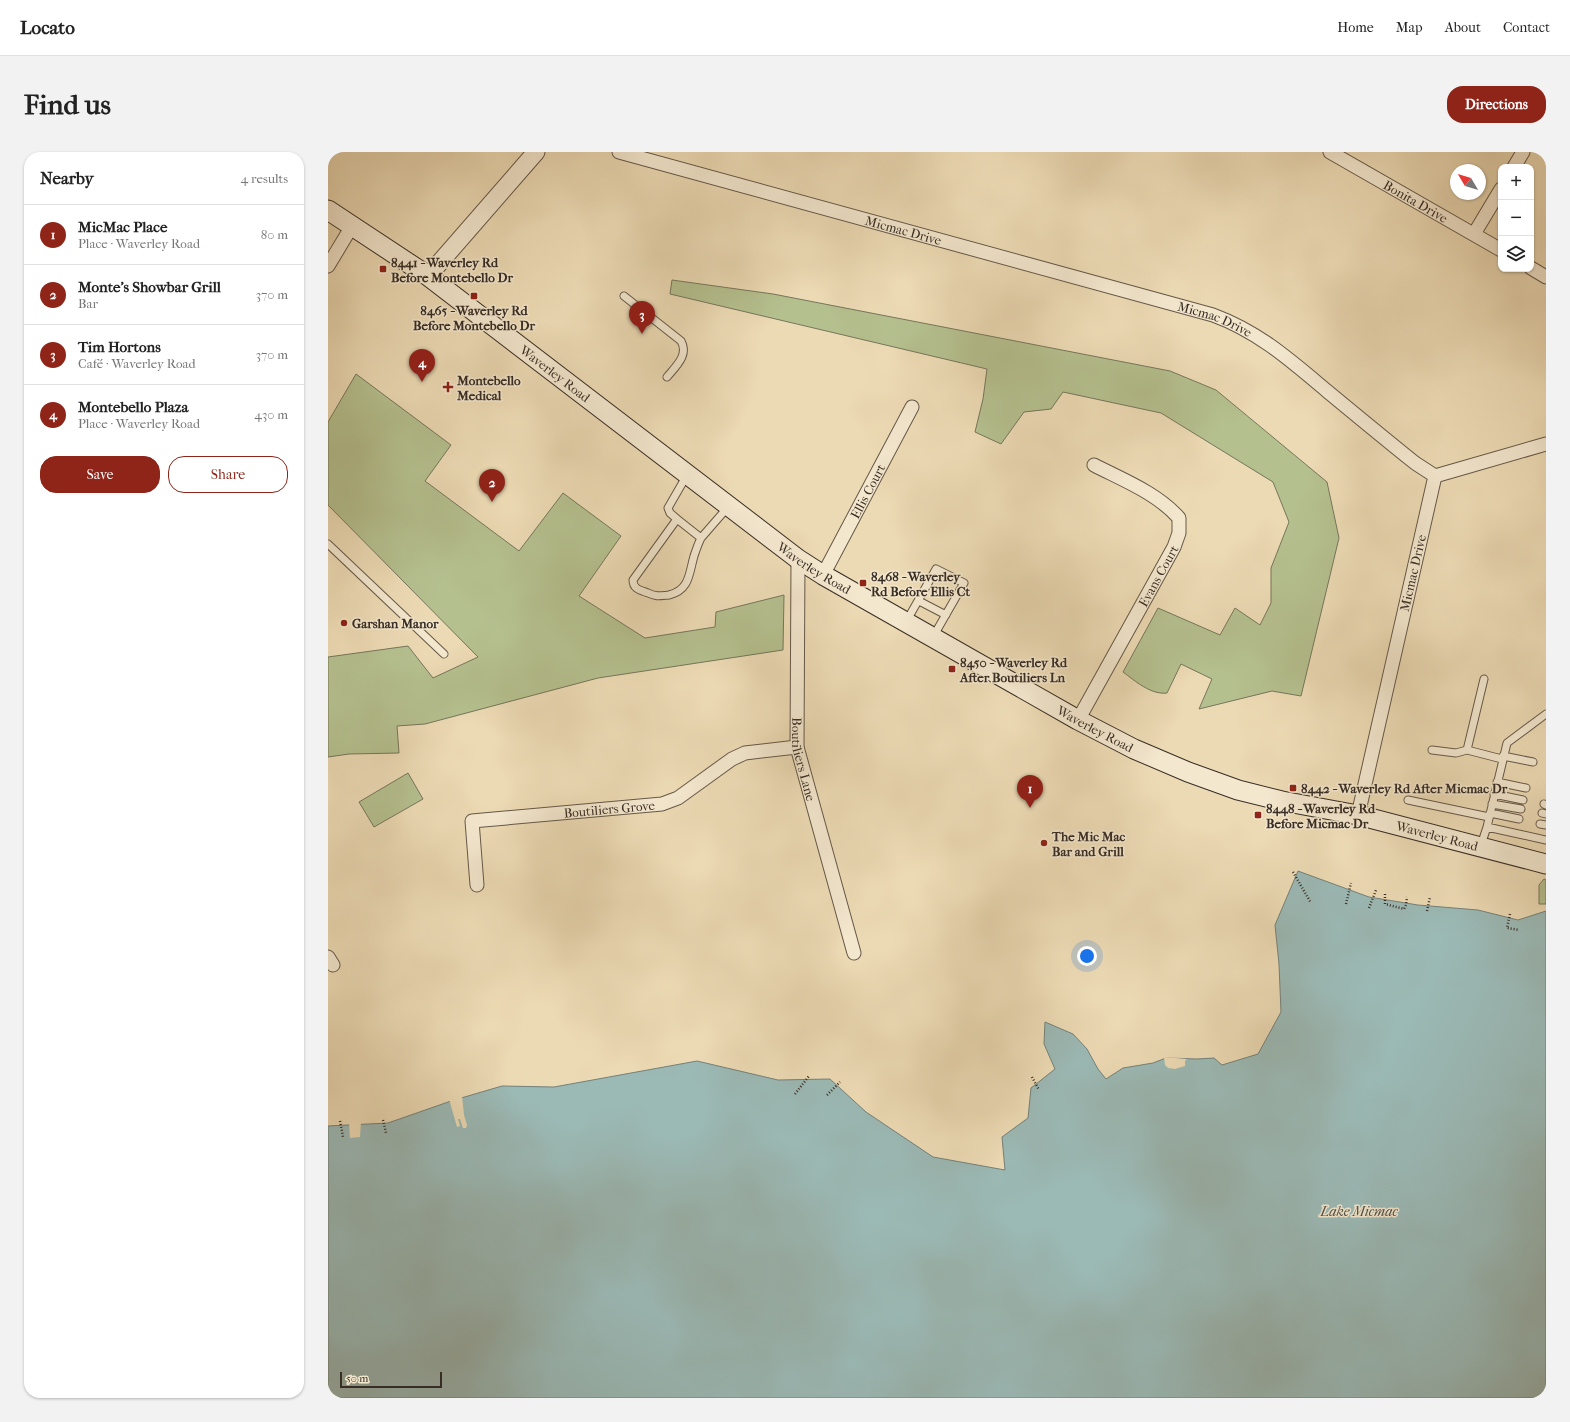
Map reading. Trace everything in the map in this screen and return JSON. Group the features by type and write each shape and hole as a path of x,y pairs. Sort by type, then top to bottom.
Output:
{"main road":[{"name":"Waverley Road","path":"328,210 428,276 798,559 823,575 1078,720 1134,749 1181,769 1238,790 1358,815 1546,864"}],"street":[{"path":"428,276 536,152"},
{"name":"Micmac Drive","path":"618,152 1213,315 1233,322 1259,336 1283,354 1415,463 1435,476 1358,815"},
{"name":"Bonita Drive","path":"1330,152 1498,248"},
{"path":"1516,164 1523,152"},
{"path":"1474,234 1498,194"},
{"path":"328,266 352,226"},
{"path":"1534,270 1546,277"},
{"name":"Ellis Court","path":"823,575 912,407"},
{"path":"1435,476 1546,444"},
{"name":"Evans Court","path":"1078,720 1174,547 1179,532 1179,518 1171,508 1159,499 1094,465"},
{"name":"Boutiliers Lane","path":"798,559 797,747 854,953"},
{"name":"Boutiliers Grove","path":"477,885 472,821 662,804 678,798 732,759 745,753 797,747"}],"lane":[{"path":"624,296 681,341 684,346 685,351 683,357 667,377"},
{"path":"688,474 668,508 670,513 701,538"},
{"path":"677,519 633,580 633,585 636,588 656,597 674,593 684,586 690,575 694,556 701,538 729,506"},
{"path":"328,544 444,654"},
{"path":"906,622 936,569 964,583 933,638"},
{"path":"919,601 946,616"},
{"path":"1467,750 1484,678"},
{"path":"1480,848 1487,828 1506,743 1546,714"},
{"path":"1432,750 1456,753 1467,750 1532,762"},
{"path":"1497,782 1526,788"},
{"path":"1494,794 1523,800"},
{"path":"1408,800 1519,819"},
{"path":"1492,804 1521,809"},
{"path":"1487,828 1546,840"}],"path":[{"path":"1293,872 1311,903"},
{"path":"1346,904 1351,883"},
{"path":"1369,908 1376,890"},
{"path":"1385,894 1385,904 1404,909 1407,897"},
{"path":"1427,911 1430,897"},
{"path":"1510,914 1508,928 1519,930"},
{"path":"795,1094 810,1076"},
{"path":"1032,1077 1039,1090"},
{"path":"827,1095 840,1082"},
{"path":"382,1120 386,1133"},
{"path":"340,1121 343,1138"}],"green space":[{"path":"672,280 773,294 1170,371 1216,390 1327,482 1339,538 1301,696 1272,691 1199,709 1212,679 1181,664 1167,693 1161,693 1149,690 1123,672 1158,608 1220,635 1235,608 1260,625 1271,603 1271,568 1289,522 1273,482 1161,413 1063,392 1051,409 1024,412 1001,444 975,432 983,399 987,369 670,294"},
{"path":"356,374 451,445 425,481 519,551 563,493 621,536 579,596 645,638 715,627 716,612 784,595 783,650 598,678 425,724 397,726 399,753 349,754 328,757 328,657 408,646 433,678 478,657 328,505 328,422"},
{"path":"408,773 423,799 374,827 359,802"},
{"path":"1544,879 1546,880 1546,904 1539,904 1539,885"}],"water":[{"name":"Lake Micmac","path":"1298,871 1369,897 1418,905 1478,910 1518,920 1546,911 1546,1398 328,1398 328,1126 388,1123 451,1101 502,1086 554,1087 697,1061 778,1080 830,1079 866,1112 933,1157 1005,1170 1002,1137 1028,1118 1031,1088 1055,1069 1044,1044 1045,1022 1073,1034 1087,1049 1098,1069 1106,1079 1123,1068 1153,1063 1166,1058 1214,1058 1222,1065 1258,1054 1281,1012 1279,964 1275,925"}],"pier":[{"path":"1164,1057 1187,1059 1185,1061 1185,1066 1175,1069 1168,1068 1165,1065"},
{"path":"462,1096 464,1115 467,1125 466,1128 463,1128 460,1119 458,1119 460,1126 457,1127 449,1099"},
{"path":"361,1122 360,1137 350,1138 349,1123"}],"place":[{"name":"8441 - Waverley Rd Before Montebello Dr","path":"383,269"},
{"name":"8465 - Waverley Rd Before Montebello Dr","path":"474,296"},
{"name":"Tim Hortons","path":"642,334"},
{"name":"Montebello Plaza","path":"422,382"},
{"name":"Montebello Medical","path":"448,387"},
{"name":"Monte's Showbar Grill","path":"492,502"},
{"name":"8468 - Waverley Rd Before Ellis Ct","path":"863,583"},
{"name":"Garshan Manor","path":"344,623"},
{"name":"8450 - Waverley Rd After Boutiliers Ln","path":"952,669"},
{"name":"8442 - Waverley Rd After Micmac Dr","path":"1293,788"},
{"name":"MicMac Place","path":"1030,808"},
{"name":"8448 - Waverley Rd Before Micmac Dr","path":"1258,815"},
{"name":"The Mic Mac Bar and Grill","path":"1044,843"}]}
